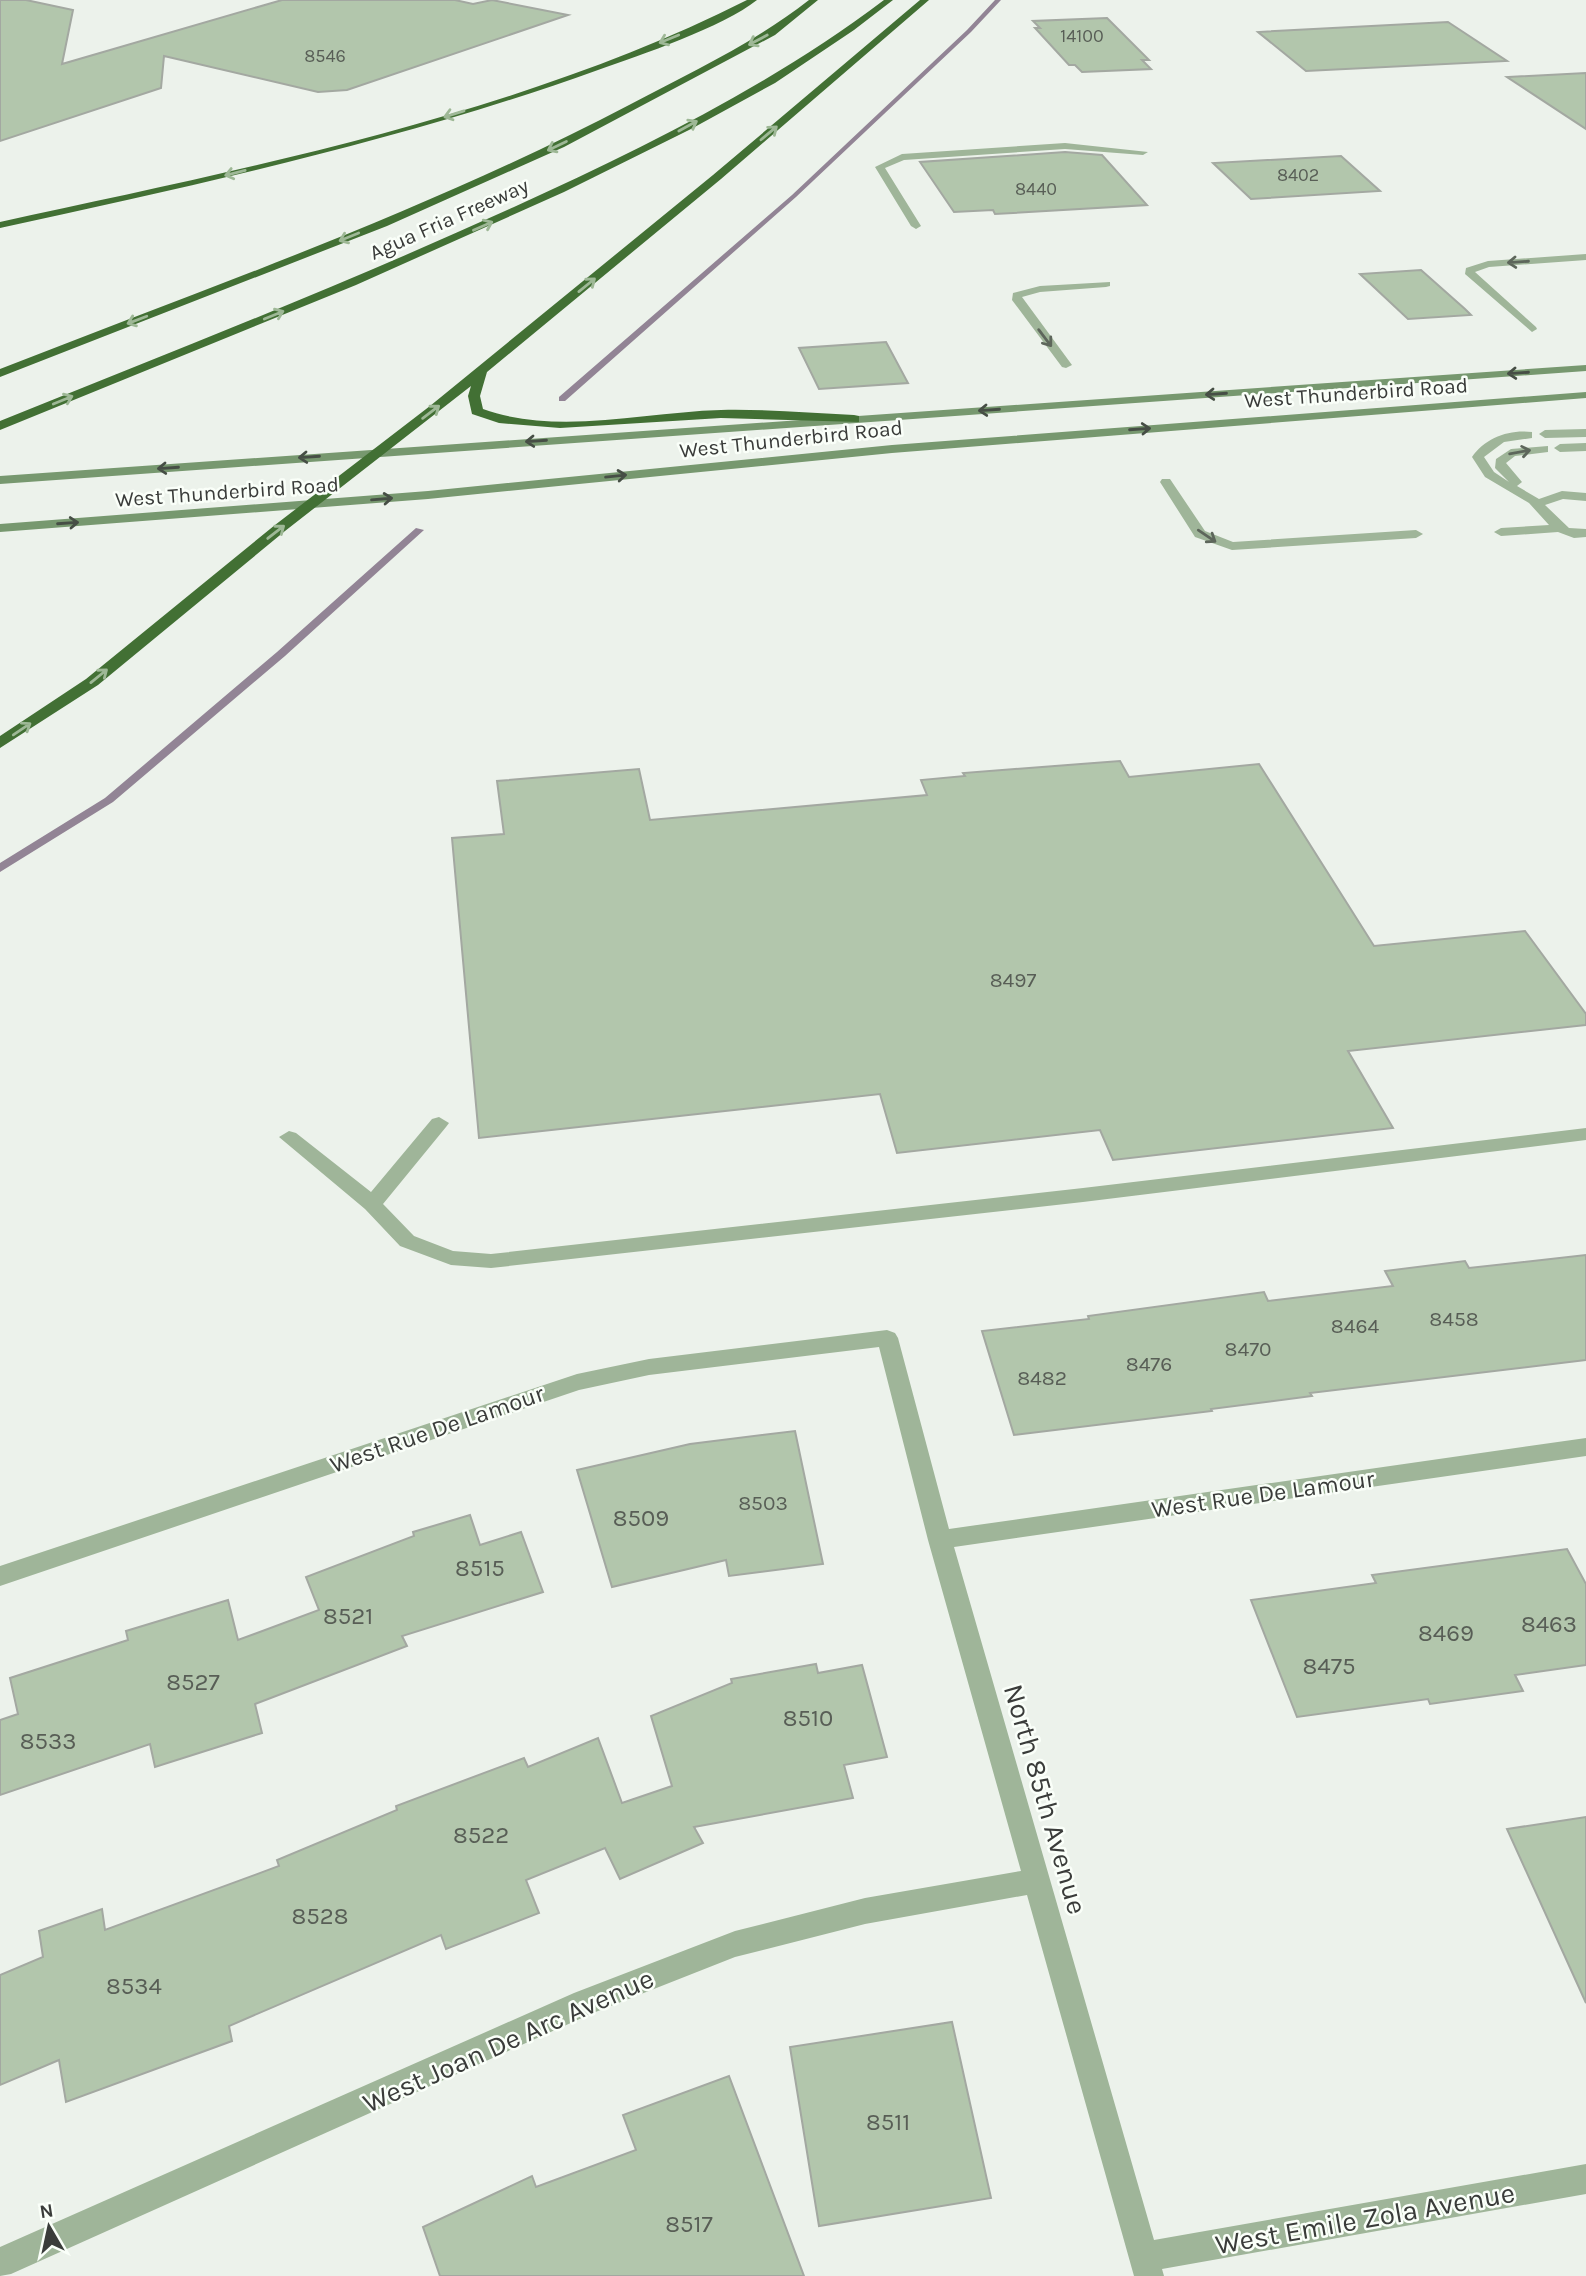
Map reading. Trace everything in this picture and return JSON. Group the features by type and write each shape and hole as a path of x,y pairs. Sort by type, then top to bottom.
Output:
{"highway":[{"path":"0,225 324,151 490,103 633,54 753,0"},
{"name":"Agua Fria Freeway","path":"0,373 314,251 535,157 772,33 814,0"},
{"name":"Agua Fria Freeway","path":"0,426 420,254 650,147 822,48 889,0"},
{"path":"0,743 92,682 280,528 314,505 481,372 925,0"},
{"path":"481,372 474,396 477,411 510,422 548,424 720,414 854,419"}],"main road":[{"name":"West Thunderbird Road","path":"0,480 1586,368"},
{"name":"West Thunderbird Road","path":"0,528 314,505 892,449 1586,396"}],"street":[{"path":"916,226 880,167 902,157 1065,146 1143,152"},
{"path":"1532,329 1470,274 1469,270 1488,264 1586,257"},
{"path":"1066,365 1022,306 1017,295 1029,290 1109,288"},
{"path":"1545,434 1586,433"},
{"path":"1528,435 1496,440 1483,449 1478,457 1503,487 1534,501 1562,495 1586,497"},
{"path":"1560,448 1586,447"},
{"path":"1544,449 1511,453 1500,462 1501,468 1560,528 1572,534 1586,533"},
{"path":"1166,482 1200,534 1232,546 1416,534"},
{"path":"1501,532 1560,528"},
{"path":"372,1204 439,1123"},
{"path":"289,1137 372,1204 407,1241 451,1258 491,1261 1111,1192 1586,1134"},
{"name":"North 85th Avenue","path":"887,1338 940,1540 1146,2267"},
{"name":"West Rue De Lamour","path":"0,1576 577,1382 649,1367 887,1338"},
{"name":"West Rue De Lamour","path":"940,1540 1586,1447"},
{"name":"West Joan De Arc Avenue","path":"0,2263 584,2003 735,1944 865,1911 1036,1881"},
{"name":"West Emile Zola Avenue","path":"1146,2267 1586,2179"}],"building":[{"path":"0,0 26,0 73,10 62,64 282,0 455,0 473,4 492,0 568,15 347,90 318,92 164,56 161,88 0,141"},
{"path":"1107,18 1149,60 1142,60 1151,69 1082,72 1075,65 1069,65 1035,28 1040,28 1033,21"},
{"path":"1448,22 1507,61 1306,71 1258,32"},
{"path":"1586,73 1586,129 1507,77"},
{"path":"1065,152 1102,155 1147,205 995,214 993,210 954,212 920,162"},
{"path":"1341,156 1380,191 1251,199 1213,163"},
{"path":"1421,270 1471,315 1408,319 1360,274"},
{"path":"886,342 908,383 819,389 799,348"},
{"path":"1120,761 1129,777 1259,764 1374,946 1525,931 1586,1014 1586,1025 1348,1051 1393,1128 1113,1160 1100,1130 897,1153 880,1094 479,1138 452,838 504,834 497,781 639,769 650,820 927,795 921,780 965,776 963,773"},
{"path":"1586,1255 1586,1360 1310,1393 1312,1396 1211,1409 1212,1411 1014,1435 982,1331 1089,1319 1088,1316 1264,1292 1268,1301 1393,1286 1385,1271 1465,1261 1469,1268"},
{"path":"795,1431 823,1564 729,1576 726,1560 612,1587 577,1470 690,1444"},
{"path":"470,1515 480,1545 521,1532 543,1592 402,1636 407,1646 255,1704 262,1733 155,1767 150,1744 0,1795 0,1720 18,1714 10,1678 128,1640 126,1631 228,1600 238,1640 319,1610 306,1577 414,1536 413,1532"},
{"path":"1567,1549 1586,1584 1586,1665 1515,1675 1523,1691 1430,1704 1428,1699 1297,1717 1251,1600 1376,1583 1372,1575"},
{"path":"816,1664 818,1673 862,1665 887,1757 844,1765 853,1798 694,1827 703,1843 620,1879 605,1848 526,1880 539,1913 446,1949 441,1935 229,2026 232,2041 66,2102 59,2060 0,2085 0,1975 43,1957 39,1931 102,1909 105,1930 279,1866 277,1860 397,1810 396,1806 524,1758 528,1767 598,1738 622,1803 672,1786 651,1716 732,1683 731,1679"},
{"path":"1586,1817 1586,2003 1507,1829"},
{"path":"952,2022 991,2198 819,2226 790,2047"},
{"path":"729,2076 804,2276 440,2276 423,2227 532,2176 536,2187 636,2150 623,2115"}],"waterway":[{"path":"562,399 794,196 969,31 998,0"},
{"path":"0,868 109,800 281,654 419,530"}]}
